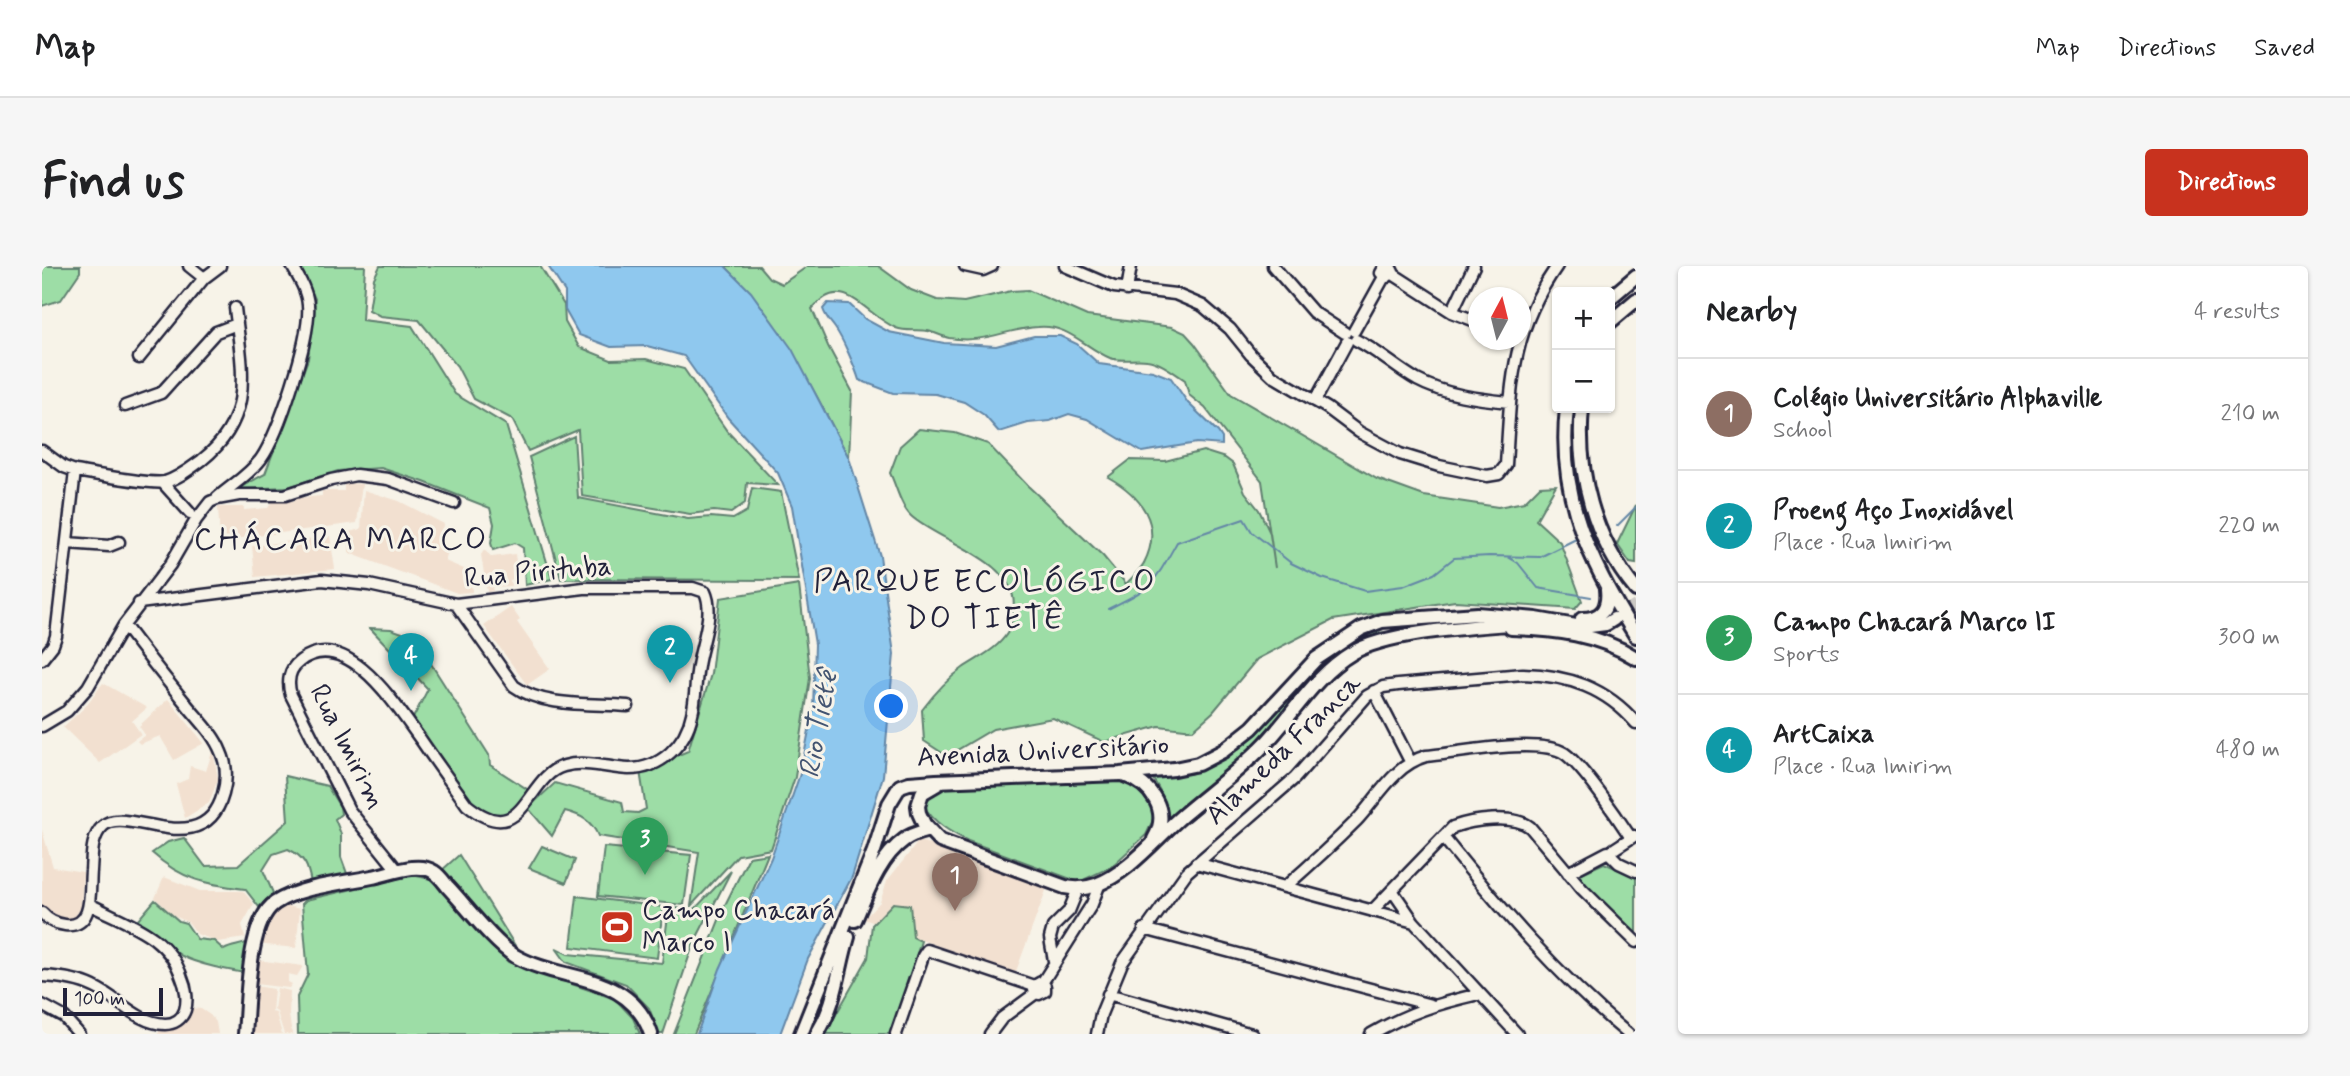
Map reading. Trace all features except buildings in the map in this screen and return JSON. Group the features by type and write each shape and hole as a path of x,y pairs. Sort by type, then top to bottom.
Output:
{"main road":[{"path":"1615,294 1636,276"},
{"path":"1615,319 1636,300"},
{"path":"1567,413 1564,439 1567,484 1580,526 1619,619 1636,636"},
{"path":"1583,413 1582,463 1591,508 1600,534 1621,571 1636,590"},
{"path":"1606,586 1618,582 1621,571"},
{"path":"1621,571 1636,576"},
{"path":"1477,614 1503,612 1590,619 1598,617 1605,609 1608,602 1606,586"},
{"name":"Avenida Universitário","path":"816,995 874,851 889,804 900,786 909,783 1120,774 1189,767 1223,751 1252,728 1308,666 1331,648 1382,621 1477,614 1590,627 1619,619"},
{"name":"Avenida Universitário","path":"1077,889 1100,883 1125,867 1232,776 1262,747 1320,679 1343,659 1368,646 1389,640 1465,628 1555,623"},
{"path":"1465,628 1536,629 1569,633 1601,640 1636,658"},
{"path":"1120,774 1144,785 1154,794 1160,820 1150,845"},
{"path":"946,781 927,788 920,798 919,813 929,830 940,841 1077,889"},
{"path":"817,1034 832,1005 849,934 875,877 904,840 929,830"},
{"path":"245,1034 255,937 273,904 310,890 412,868 434,872 512,954 595,982 631,1001 651,1034"},
{"path":"801,1034 816,995 832,1005"}],"street":[{"path":"189,266 204,278"},
{"path":"139,358 204,278 220,266"},
{"path":"42,726 57,719 80,697 139,603 177,555 203,509 253,469 264,456 281,415 302,345 308,313 306,294 292,266"},
{"path":"965,266 983,270 992,266"},
{"path":"1065,266 1097,281 1127,290 1175,294 1203,306 1230,329 1266,371 1360,432 1400,454 1471,474 1499,474 1506,465 1509,402 1519,350"},
{"path":"1127,290 1131,266"},
{"path":"1273,266 1313,312 1412,377 1434,388 1509,402"},
{"path":"1451,312 1474,266"},
{"path":"1531,312 1557,266"},
{"path":"1315,401 1386,269 1451,312 1468,318"},
{"path":"42,451 64,467 75,471 163,483 188,470 222,441 242,398 244,382 235,308"},
{"path":"125,406 161,393 216,332 237,324"},
{"path":"42,659 53,645 56,636 75,471"},
{"path":"217,499 239,495 285,495 344,477 369,475 388,479 454,503"},
{"path":"163,483 190,513"},
{"path":"67,542 109,546 119,542"},
{"name":"Rua Pirituba","path":"139,603 322,580 369,585 456,604 584,588 693,588"},
{"name":"Rua Imirim","path":"398,871 356,822 331,775 291,695 289,678 295,666 315,653 326,652 344,658 370,675 390,697 467,805 488,819 500,820 515,815 550,774 565,766 631,769 647,766 665,758 674,750 687,731 692,717 708,606 705,592 693,588"},
{"path":"456,604 514,686 521,691 542,700 628,706"},
{"path":"42,913 56,923 70,925 83,918 89,904 92,850 101,827 115,820 172,830 191,826 211,815 223,796 226,765 214,739 124,625"},
{"name":"Alameda Franca","path":"1097,1034 1108,994 1122,963 1144,929 1196,863 1295,778 1359,703 1374,691 1398,685 1544,674 1573,679 1587,685 1621,706 1636,723"},
{"path":"1374,691 1410,761"},
{"path":"1284,887 1357,820 1410,761 1426,756 1529,746 1554,749 1575,762 1634,837 1611,852 1568,873"},
{"path":"1373,911 1453,827 1460,824 1518,820 1530,827 1568,873 1636,942"},
{"path":"1443,836 1510,920 1541,954 1628,1034"},
{"path":"1611,852 1619,863 1636,871"},
{"path":"1196,863 1414,922"},
{"path":"990,1034 1002,1018 1037,987 1088,910 1100,883"},
{"path":"1054,961 1050,938 1053,927 1069,911 1077,889"},
{"path":"1392,890 1414,922 1517,1034"},
{"path":"1074,903 1088,910"},
{"path":"42,976 84,982 137,1015 156,1023 179,1020 184,1012 185,985 173,956 153,936 89,904"},
{"path":"1144,929 1431,1005"},
{"path":"896,1034 927,950 1037,987"},
{"path":"1108,994 1252,1034"},
{"path":"1371,1034 1431,1005 1479,994"},
{"path":"1399,1019 1404,1005 1401,997"},
{"path":"42,1005 64,1017 79,1034"}],"shaded area":[{"path":"344,483 362,484 357,523 220,541 218,507 244,507 244,510 268,508 272,501 295,501 297,498 322,496 322,491 344,491"},
{"path":"364,490 399,501 444,524 441,530 448,551 445,561 464,569 462,580 471,579 472,592 457,593 349,553 349,532 361,529"},
{"path":"330,536 335,569 255,577 252,546"},
{"path":"484,550 492,557 515,554 518,578 510,580 511,586 492,587 493,591 487,592 481,555"},
{"path":"511,607 520,620 517,622 550,669 527,685 484,626"},
{"path":"103,683 147,708 132,721 141,734 100,763 63,727 84,708"},
{"path":"168,699 204,743 174,760 160,736 140,744 137,741 145,735 139,726"},
{"path":"213,749 218,779 209,803 185,818 176,784 188,779 190,766 206,771"},
{"path":"42,830 53,867 83,872 81,908 74,918 52,919 42,908"},
{"path":"918,842 1048,885 1015,974 864,919 880,902 887,881"},
{"path":"164,877 200,891 243,891 254,904 242,925 245,938 218,942 197,934 189,923 173,915 155,898"},
{"path":"279,904 300,909 296,948 256,944 273,909"},
{"path":"257,960 303,966 297,976 288,974 288,982 292,984 289,988 255,984"},
{"path":"255,986 274,989 272,1012 276,1013 282,1034 251,1034"},
{"path":"277,988 290,991 289,1015 292,1034 284,1034 274,1010"},
{"path":"191,1008 201,1009 210,1015 216,1022 218,1034 158,1034 160,1028 185,1017"}],"green space":[{"path":"42,266 80,266 80,272 61,300 42,306"},
{"path":"300,266 365,266 362,320 412,326 455,394 506,425 552,579 525,585 523,548 515,543 493,550 491,543 494,524 490,508 381,468 338,471 288,487 237,489 265,474 308,359 315,299"},
{"path":"380,266 540,266 564,305 565,322 579,347 611,360 646,359 684,369 727,431 778,485 747,483 745,503 731,513 714,511 690,514 582,496 578,430 528,451 512,419 474,399 457,366 419,320 380,316 369,310 374,278"},
{"path":"725,266 759,266 769,278 782,284 808,266 878,266 911,290 937,300 964,302 1011,291 1028,290 1087,316 1172,327 1185,333 1194,343 1231,394 1377,479 1424,496 1498,507 1524,502 1540,486 1556,485 1536,520 1560,542 1582,601 1575,609 1455,601 1333,620 1257,659 1213,712 1193,730 1159,726 1104,742 1053,718 993,729 947,756 924,741 922,710 951,677 1004,638 1011,625 1013,595 1005,580 993,567 977,555 924,526 904,507 890,473 900,446 919,429 955,433 988,444 1028,486 1103,556 1126,584 1144,563 1150,549 1151,536 1150,523 1139,502 1108,477 1130,460 1165,461 1203,451 1225,458 1233,464 1245,492 1259,510 1270,532 1262,481 1205,408 1189,395 1185,380 1157,363 1110,358 1067,333 1049,327 1026,328 973,339 949,338 928,331 900,329 884,322 854,299 834,294 823,298 812,309 852,391 849,458 809,381 779,333 745,287"},
{"path":"574,436 578,498 688,519 733,519 747,511 752,488 781,492 799,580 561,579 529,457"},
{"path":"1636,505 1636,564 1630,563 1617,544"},
{"path":"799,585 810,678 795,777 771,849 738,855 691,906 699,852 598,836 593,826 585,819 565,811 552,836 528,808 555,783 622,802 624,812 638,813 646,809 640,771 688,751 711,674 720,598"},
{"path":"1468,625 1368,641 1302,693 1220,780 1165,822 1163,797 1150,775 1190,774 1217,760 1324,660 1365,634"},
{"path":"370,628 391,629 414,637 489,755 490,765 530,791 520,802 518,809 497,816 477,809 411,722 428,689"},
{"path":"285,776 327,786 340,807 341,814 335,819 341,834 341,857 349,879 311,883 305,863 288,849 273,854 263,870 273,893 259,907 245,889 218,885 184,875 152,853 168,842 184,838 205,866 238,865 288,821"},
{"path":"1104,778 1138,786 1148,795 1156,814 1146,835 1111,867 1079,882 968,841 943,826 924,806 932,791 947,785"},
{"path":"542,846 575,860 566,883 529,868"},
{"path":"604,847 691,855 684,905 598,896"},
{"path":"768,854 694,1034 674,1034 725,905 749,857"},
{"path":"459,855 514,944 510,943 441,871"},
{"path":"1604,863 1636,877 1636,935 1581,882 1580,874"},
{"path":"731,871 693,945 663,1034 659,1034 649,1008 626,984 566,962 556,948 568,954 662,963 669,907 693,911"},
{"path":"412,875 435,880 508,962 615,999 633,1018 640,1034 298,1034 297,997 308,974 302,904 306,900"},
{"name":"Campo Chacará Marco I","path":"577,896 663,907 657,958 571,947"},
{"path":"155,900 179,921 186,923 197,939 214,941 224,950 250,941 247,973 196,962 165,944 137,921"},
{"path":"893,903 910,905 913,937 921,941 891,1034 825,1034 868,958 872,925"}],"water":[{"name":"Rio Tietê","path":"548,266 725,266 751,292 792,349 849,458 880,556 894,654 883,776 852,877 808,959 780,1034 697,1034 720,969 771,858 801,771 813,710 815,644 792,506 778,473 728,418 684,356 647,346 611,347 579,335 565,310 565,292"},
{"path":"828,303 849,304 865,319 889,332 944,343 996,346 1034,336 1060,336 1077,344 1099,364 1153,371 1171,378 1188,403 1218,432 1222,445 1197,443 1142,452 1087,419 1069,414 999,432 984,415 964,402 936,394 893,393 859,380 842,339 824,312 823,309"}],"waterway":[{"path":"1617,526 1636,507"},
{"path":"1108,609 1150,583 1177,542 1244,519 1252,532 1291,563 1322,578 1365,591 1403,586 1434,574 1454,558 1540,557 1578,538"},
{"path":"1508,557 1518,563 1538,588 1591,597"}],"tunnel":[{"path":"1614,619 1636,606"}],"place":[{"name":"Proeng Aço Inoxidável","path":"670,683"},
{"name":"ArtCaixa","path":"411,691"},
{"name":"Campo Chacará Marco II","path":"645,875"},
{"name":"Colégio Universitário Alphaville","path":"955,911"},
{"name":"Campo Chacará Marco I","path":"617,927"}],"district":[{"name":"CHÁCARA MARCO","path":"341,540"},
{"name":"PARQUE ECOLÓGICO DO TIETÊ","path":"985,600"}]}
